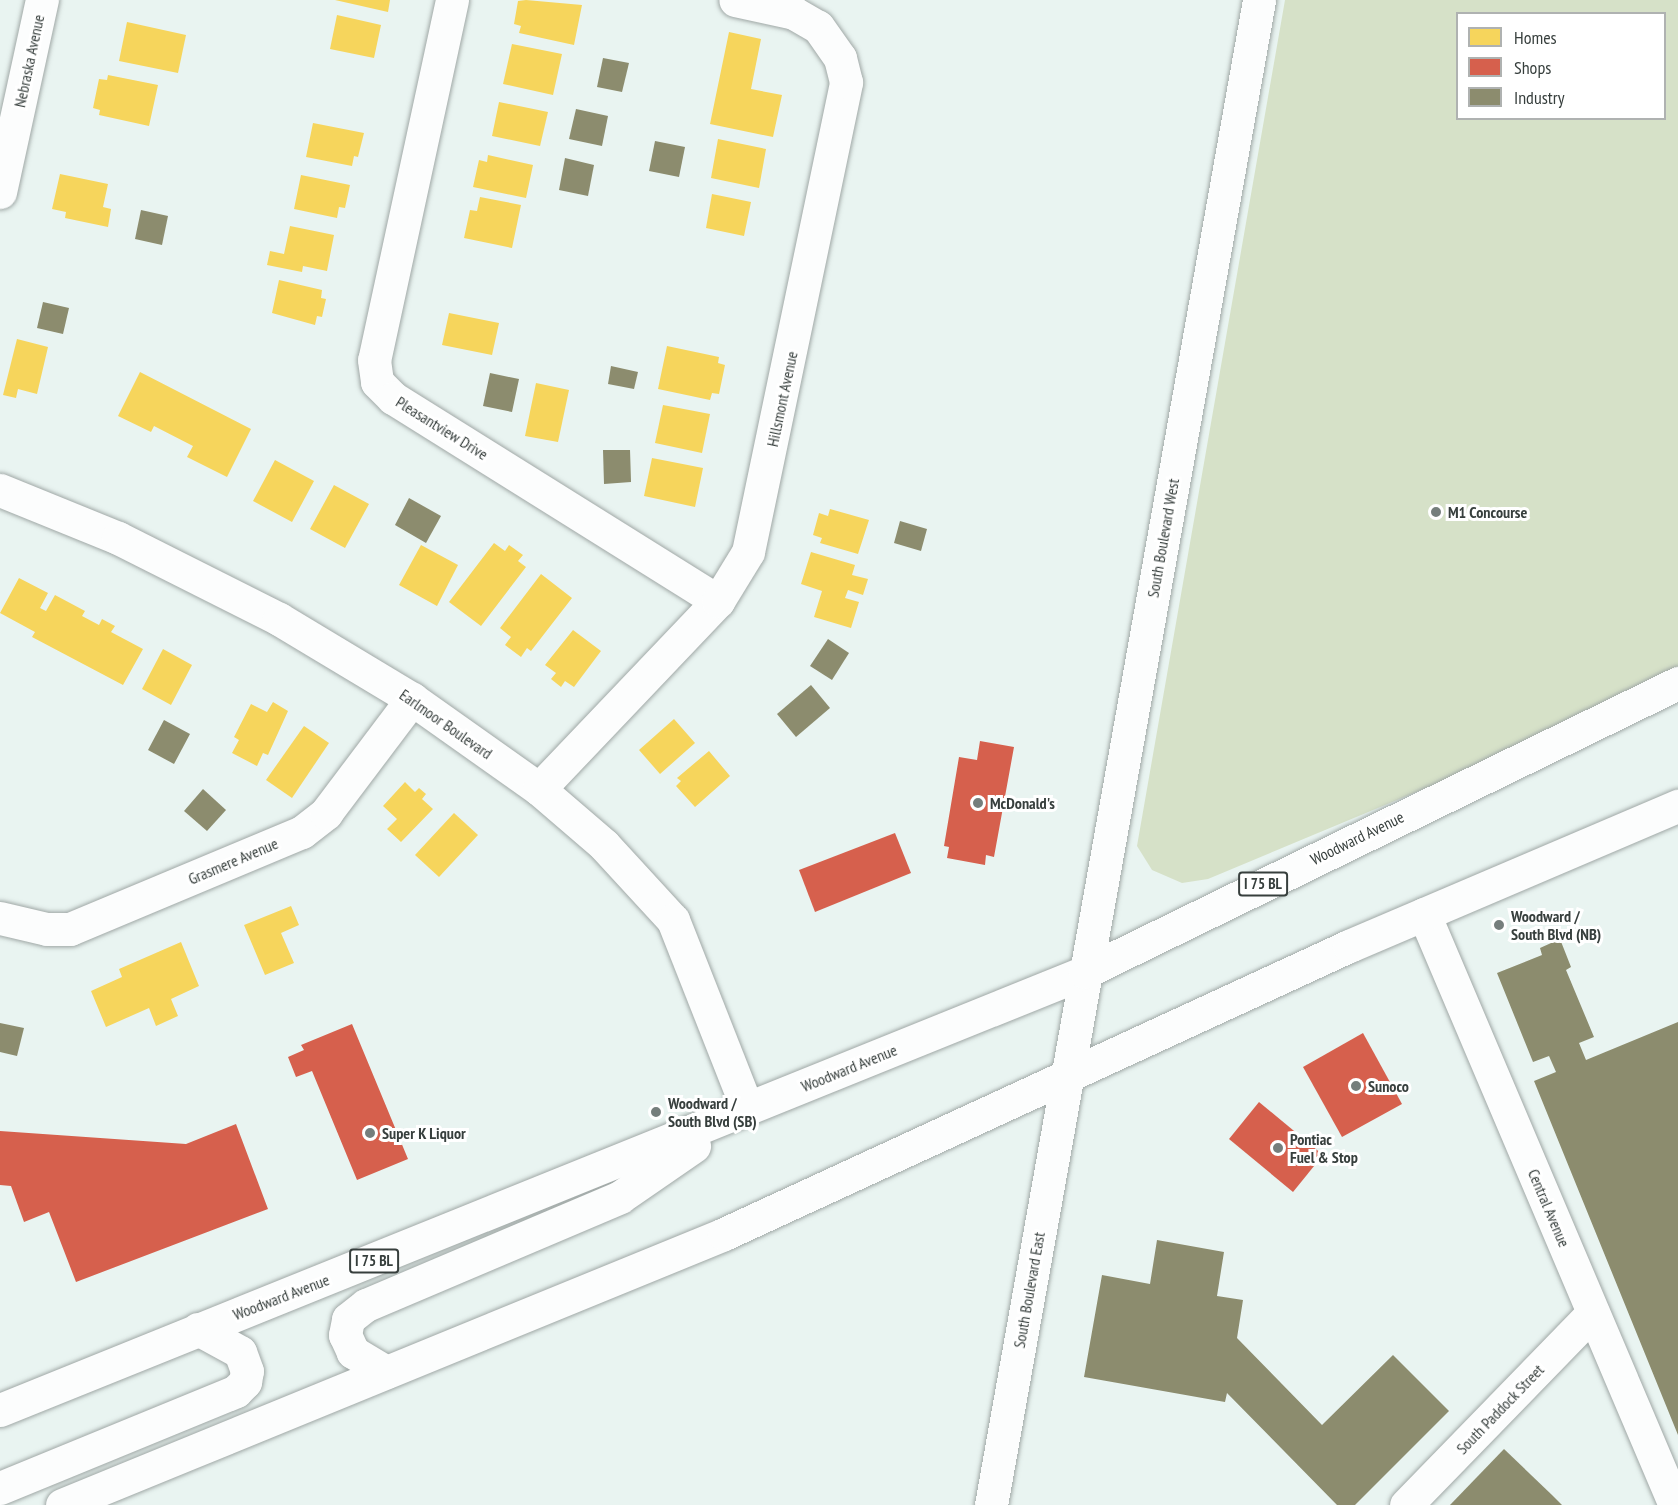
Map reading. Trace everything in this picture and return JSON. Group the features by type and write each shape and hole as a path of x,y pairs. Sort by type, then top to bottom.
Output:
{"street":[{"name":"Nebraska Avenue","path":"0,192 42,0"},
{"name":"Pleasantview Drive","path":"452,0 374,360 377,382 393,398 718,601"},
{"name":"Hillsmont Avenue","path":"539,789 718,601 748,552 846,94 840,58 818,27 794,13 735,0"},
{"name":"South Boulevard West","path":"1067,1076 1259,0"},
{"name":"Earlmoor Boulevard","path":"0,490 199,576 279,618 412,699 539,789 604,845 673,920 747,1108"},
{"name":"Woodward Avenue","path":"0,1410 1085,972 1678,683"},
{"name":"Grasmere Avenue","path":"0,918 46,929 70,929 302,832 326,813 412,699"},
{"path":"62,1505 734,1230 1424,914 1678,806"},
{"name":"Central Avenue","path":"1424,914 1674,1503"},
{"name":"South Boulevard East","path":"991,1505 1067,1076"},
{"path":"386,1372 353,1352 345,1335 348,1319 366,1305 620,1197 747,1108"},
{"name":"South Paddock Street","path":"1406,1505 1593,1313"},
{"path":"0,1488 236,1391 245,1382 246,1371 240,1352 198,1329"}],"green space":[{"name":"M1 Concourse","path":"1285,0 1678,0 1678,701 1481,765 1208,879 1182,883 1152,870 1137,846"}],"building: Homes":[{"path":"335,0 390,0 388,12"},
{"path":"518,1 582,5 574,45 519,33 521,26 514,24"},
{"path":"337,15 381,25 374,58 330,49"},
{"path":"127,22 186,35 178,73 119,61"},
{"path":"729,32 761,39 751,89 782,95 773,137 710,124"},
{"path":"512,44 562,54 553,95 503,84"},
{"path":"108,75 158,85 149,126 99,115 100,110 93,108 99,79 107,80"},
{"path":"499,102 548,112 540,146 492,136"},
{"path":"313,123 364,133 358,157 354,156 352,166 306,157"},
{"path":"718,139 766,149 759,188 711,178"},
{"path":"488,155 533,165 526,198 473,187 479,160 487,162"},
{"path":"60,174 108,184 103,207 111,209 108,227 65,218 66,212 52,209"},
{"path":"301,175 350,185 345,208 339,207 337,218 294,209"},
{"path":"712,194 751,202 744,236 706,228"},
{"path":"480,197 521,205 512,248 464,238 470,210 477,211"},
{"path":"290,226 334,235 327,271 303,266 302,272 267,265 270,251 284,254"},
{"path":"279,280 322,290 321,298 326,299 322,317 317,316 315,325 272,313"},
{"path":"449,313 499,323 492,355 442,345"},
{"path":"17,339 48,347 37,394 18,389 16,398 3,395"},
{"path":"667,346 719,357 718,363 725,365 719,394 712,393 710,400 658,389"},
{"path":"140,372 251,429 227,477 187,457 193,446 154,426 151,432 118,416"},
{"path":"536,383 569,390 558,442 525,436"},
{"path":"663,405 710,414 702,453 655,443"},
{"path":"652,458 703,468 695,507 644,496"},
{"path":"275,460 314,481 292,522 253,501"},
{"path":"334,485 369,504 345,548 310,529"},
{"path":"830,509 869,520 858,554 820,543 822,538 813,535 819,513 828,516"},
{"path":"494,543 505,551 509,545 523,555 518,561 526,567 481,626 449,602"},
{"path":"421,545 458,565 437,606 399,585"},
{"path":"811,552 855,565 852,575 868,579 863,595 848,590 845,598 859,602 851,628 814,617 822,591 801,584"},
{"path":"541,574 572,598 531,651 527,648 521,657 505,645 511,637 500,628"},
{"path":"19,578 48,593 40,608 46,611 55,595 85,611 82,616 99,625 102,619 115,626 111,632 143,649 123,685 32,637 35,632 0,613"},
{"path":"573,630 601,651 574,687 565,681 561,687 551,679 556,673 545,665"},
{"path":"163,649 192,665 171,705 142,689"},
{"path":"273,702 288,711 268,755 263,753 257,766 232,753 239,740 234,737 251,704 267,712"},
{"path":"674,719 695,743 660,774 639,750"},
{"path":"304,726 329,743 292,798 266,780"},
{"path":"709,751 730,776 695,807 676,786 681,781 677,778"},
{"path":"405,782 415,792 419,788 426,794 422,799 433,809 401,842 387,829 397,819 383,806"},
{"path":"454,813 478,835 439,877 415,855"},
{"path":"291,906 299,925 281,933 294,963 265,975 244,925"},
{"path":"181,942 199,986 171,999 178,1016 156,1026 149,1008 106,1027 91,991 122,977 119,969"}],"building: Shops":[{"name":"McDonald's","path":"980,741 1014,747 994,857 986,855 985,865 947,858 949,847 944,846 959,757 977,760"},
{"path":"895,833 911,873 815,912 799,870"},
{"path":"352,1024 408,1159 357,1180 312,1071 296,1077 288,1057 304,1050 301,1045"},
{"path":"1363,1033 1402,1104 1342,1137 1303,1067"},
{"path":"1259,1102 1323,1155 1293,1192 1229,1139"},
{"path":"236,1124 268,1209 76,1282 49,1212 24,1222 11,1186 0,1185 0,1131 186,1144"}],"building: Industry":[{"path":"603,58 629,63 622,92 597,87"},
{"path":"576,109 608,116 602,146 569,139"},
{"path":"655,141 685,147 679,177 649,171"},
{"path":"565,158 594,165 588,196 559,190"},
{"path":"141,210 168,216 162,245 135,239"},
{"path":"43,302 69,308 63,334 37,328"},
{"path":"611,366 638,372 634,389 608,384"},
{"path":"490,373 519,379 512,412 483,406"},
{"path":"603,450 630,450 631,482 604,484"},
{"path":"409,498 441,516 426,543 395,525"},
{"path":"900,521 927,529 921,551 894,543"},
{"path":"828,639 849,653 832,680 810,666"},
{"path":"811,685 830,708 796,737 777,714"},
{"path":"164,720 190,734 174,764 148,750"},
{"path":"203,789 226,810 207,831 184,811"},
{"path":"1560,939 1571,967 1566,970 1594,1037 1579,1043 1586,1060 1678,1022 1678,1435 1534,1081 1556,1072 1549,1056 1533,1062 1497,973 1542,955 1540,948"},
{"path":"0,1023 24,1028 17,1056 0,1052"},
{"path":"1157,1240 1224,1252 1217,1296 1243,1300 1237,1338 1322,1425 1393,1355 1449,1411 1355,1505 1337,1505 1227,1393 1225,1402 1084,1377 1102,1275 1150,1284"},
{"path":"1504,1449 1552,1495 1562,1505 1450,1505"}],"place":[{"name":"M1 Concourse","path":"1436,512"},
{"name":"McDonald's","path":"978,803"},
{"name":"Woodward / South Blvd (NB)","path":"1499,925"},
{"name":"Sunoco","path":"1356,1086"},
{"name":"Woodward / South Blvd (SB)","path":"656,1112"},
{"name":"Super K Liquor","path":"370,1133"},
{"name":"Pontiac Fuel & Stop","path":"1278,1148"}]}
